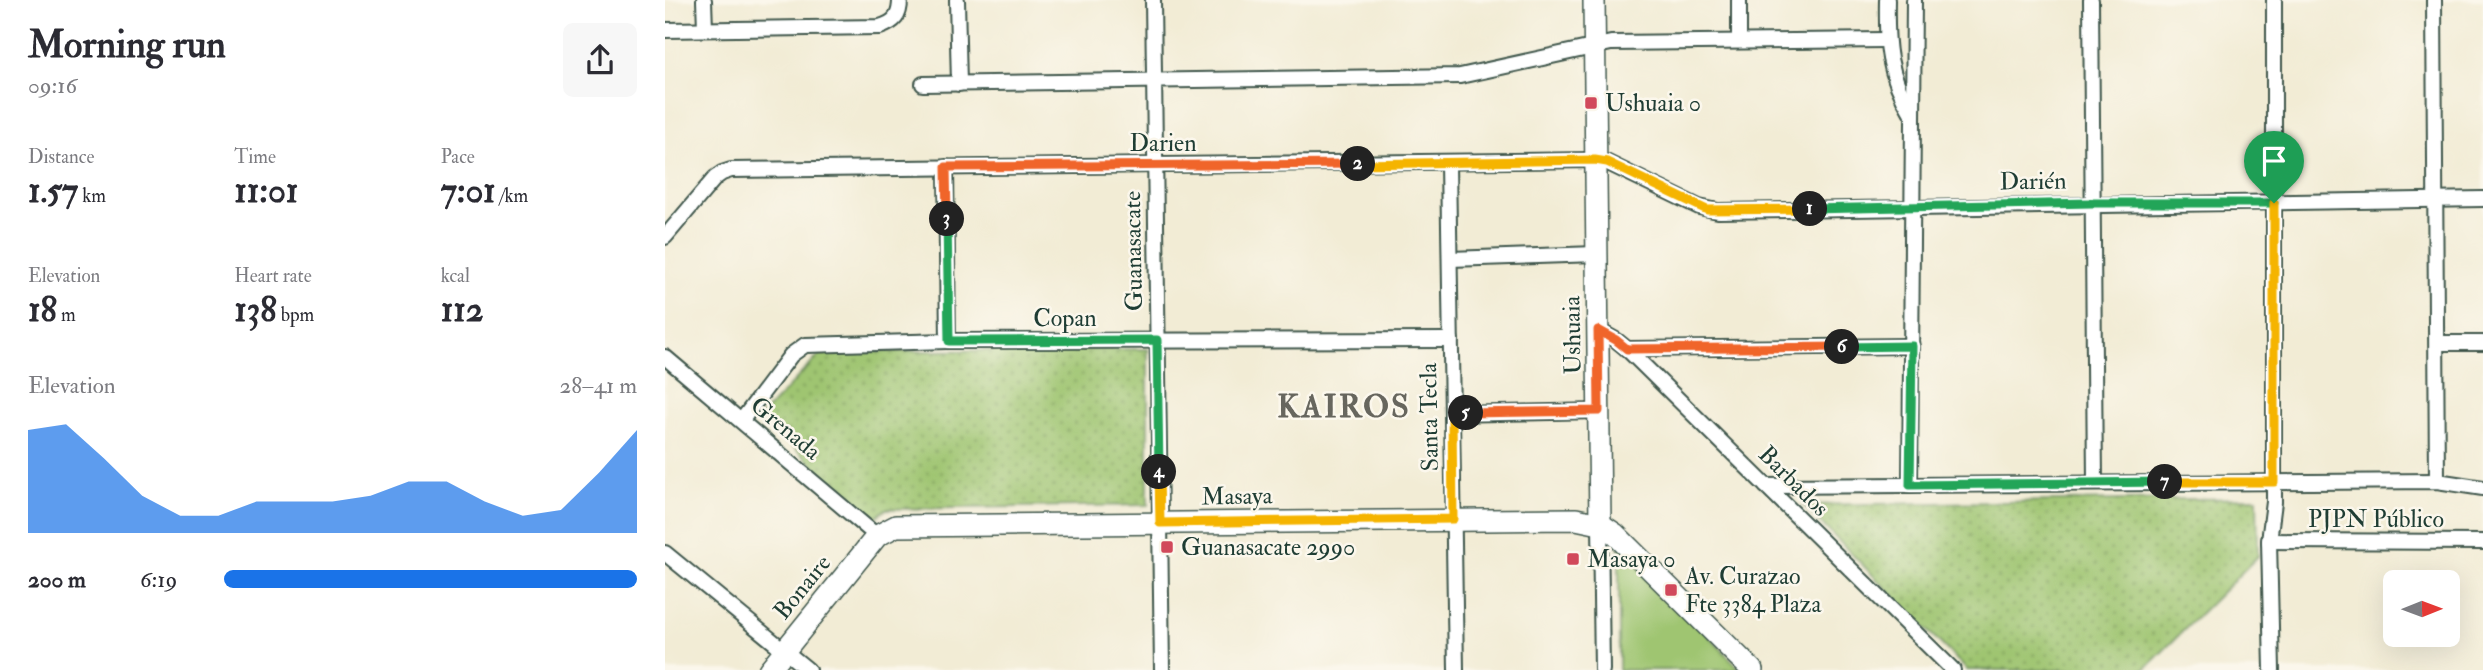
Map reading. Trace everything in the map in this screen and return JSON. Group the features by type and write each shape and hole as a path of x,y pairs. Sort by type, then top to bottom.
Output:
{"street":[{"path":"704,0 705,30"},
{"path":"665,30 880,27 896,19 900,0"},
{"path":"957,0 959,84"},
{"name":"Guanasacate","path":"1153,0 1162,670"},
{"name":"Ushuaia","path":"1594,0 1602,670"},
{"path":"1738,0 1739,41"},
{"path":"1887,0 1886,40 1890,68 1900,94 1913,116"},
{"path":"1910,485 1914,0"},
{"path":"2091,0 2095,483"},
{"path":"2272,670 2269,541 2274,502 2274,0"},
{"path":"2434,0 2437,481"},
{"path":"923,85 1459,76 1595,45 1886,40"},
{"name":"Darién","path":"1595,160 1607,162 1707,210 2483,199"},
{"name":"Darien","path":"665,237 715,178 731,170 1595,160"},
{"name":"Santa Tecla","path":"1448,163 1455,670"},
{"path":"946,167 949,341"},
{"path":"1450,259 1597,254"},
{"name":"Barbados","path":"1598,330 1627,349 1953,670"},
{"name":"Copan","path":"742,420 791,355 805,345 949,341 1451,340"},
{"path":"2437,343 2483,343"},
{"path":"1627,349 1912,346"},
{"name":"Grenada","path":"665,357 877,536"},
{"path":"1452,414 1599,411"},
{"path":"1766,485 2437,481 2483,488"},
{"name":"Masaya","path":"877,536 896,526 908,524 1453,519 1576,519 1600,524"},
{"path":"1600,524 1615,534 1752,670"},
{"name":"Bonaire","path":"769,670 877,536"},
{"name":"PJPN Público","path":"2269,541 2483,542"},
{"path":"665,552 808,670"}],"green space":[{"path":"1148,349 1148,505 886,509 872,521 761,416 822,352"},
{"path":"2257,498 2258,556 2144,670 1967,670 1803,505"},
{"path":"1619,541 1741,670 1619,670"}],"place":[{"name":"Ushuaia 0","path":"1591,103"},
{"name":"Guanasacate 2990","path":"1167,547"},
{"name":"Masaya 0","path":"1573,559"},
{"name":"Av. Curazao Fte 3384 Plaza","path":"1671,590"}],"district":[{"name":"KAIROS","path":"1344,406"}],"route":[{"path":"1595,160 1607,162 1699,207 1719,211 2091,203 2274,203 2274,482 1910,485 1912,346 1627,349 1598,330 1599,411 1452,414 1453,519 1160,523 1157,340 949,341 946,167 1595,160"}]}
